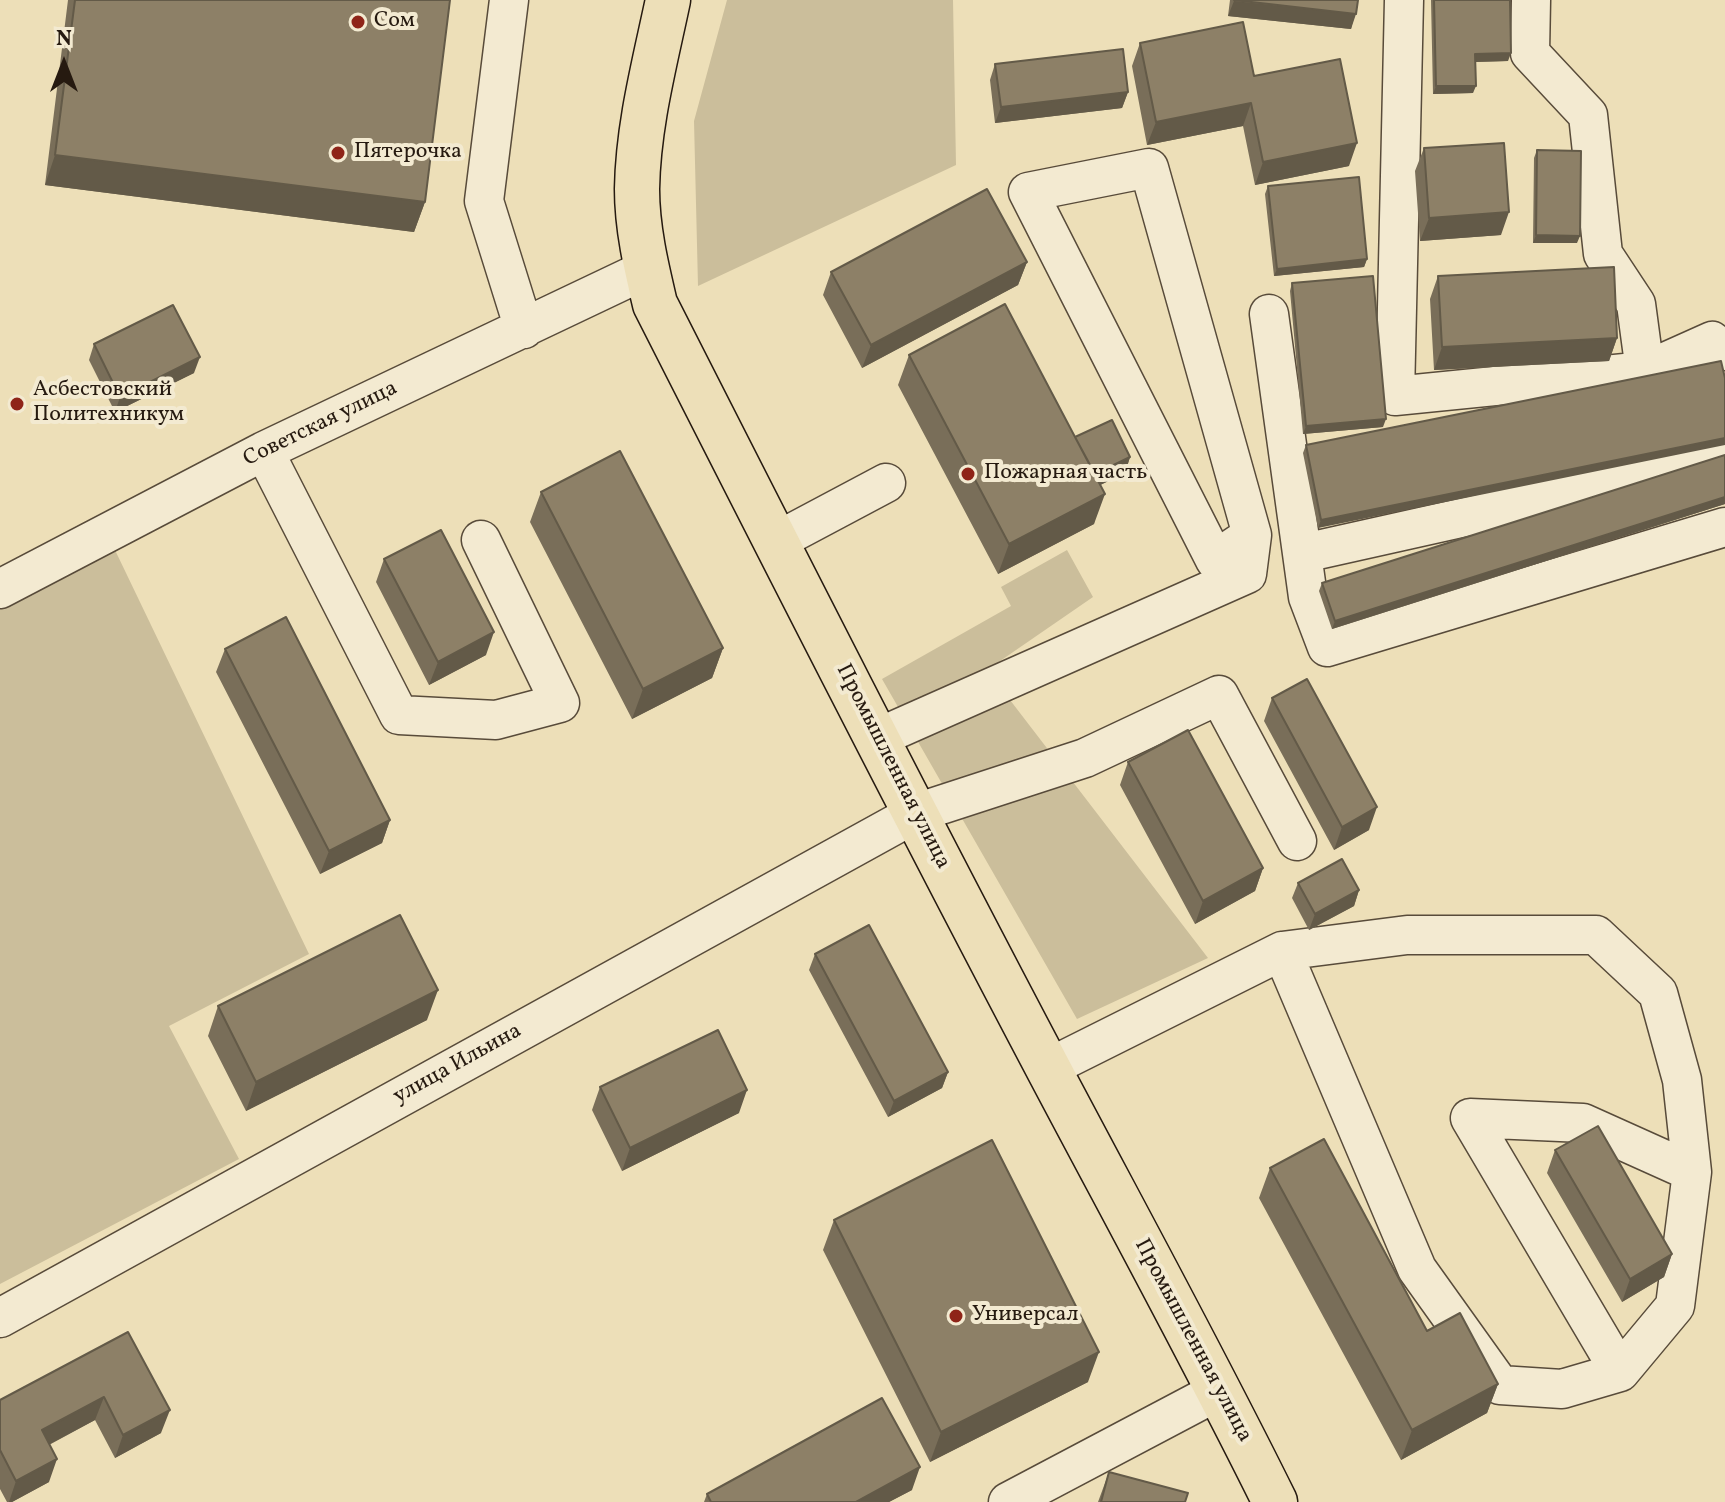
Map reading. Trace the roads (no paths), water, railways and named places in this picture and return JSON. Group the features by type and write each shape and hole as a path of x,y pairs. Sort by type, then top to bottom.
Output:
{"main road":[{"name":"Промышленная улица","path":"668,0 644,115 637,189 640,241 655,304 775,542 1048,1068 1220,1390 1275,1502"}],"street":[{"path":"509,0 484,201 524,329"},
{"path":"1404,0 1395,396 1645,371 1712,341 1725,351"},
{"path":"1531,0 1530,53 1588,115 1603,254 1636,304 1645,371"},
{"path":"877,738 1247,574 1252,535 1149,168 1028,192 1215,560 1252,535"},
{"name":"Советская улица","path":"0,589 264,451 647,269"},
{"path":"1269,314 1308,597 1327,647 1725,527"},
{"path":"264,451 399,715 496,720 560,703 481,540"},
{"path":"1304,553 1725,459"},
{"path":"775,542 886,483"},
{"name":"улица Ильина","path":"0,1318 916,813 1085,758 1219,695 1297,841"},
{"path":"1048,1068 1282,951 1407,935 1596,935 1658,993 1682,1080 1692,1172 1675,1306 1620,1372 1562,1389 1500,1385 1417,1269 1282,951"},
{"path":"1620,1372 1470,1118 1583,1123 1692,1172"},
{"path":"1008,1502 1220,1390"}],"place":[{"name":"Сом","path":"358,22"},
{"name":"Пятерочка","path":"338,153"},
{"name":"Асбестовский Политехникум","path":"17,404"},
{"name":"Пожарная часть","path":"968,474"},
{"name":"Универсал","path":"956,1316"}]}
